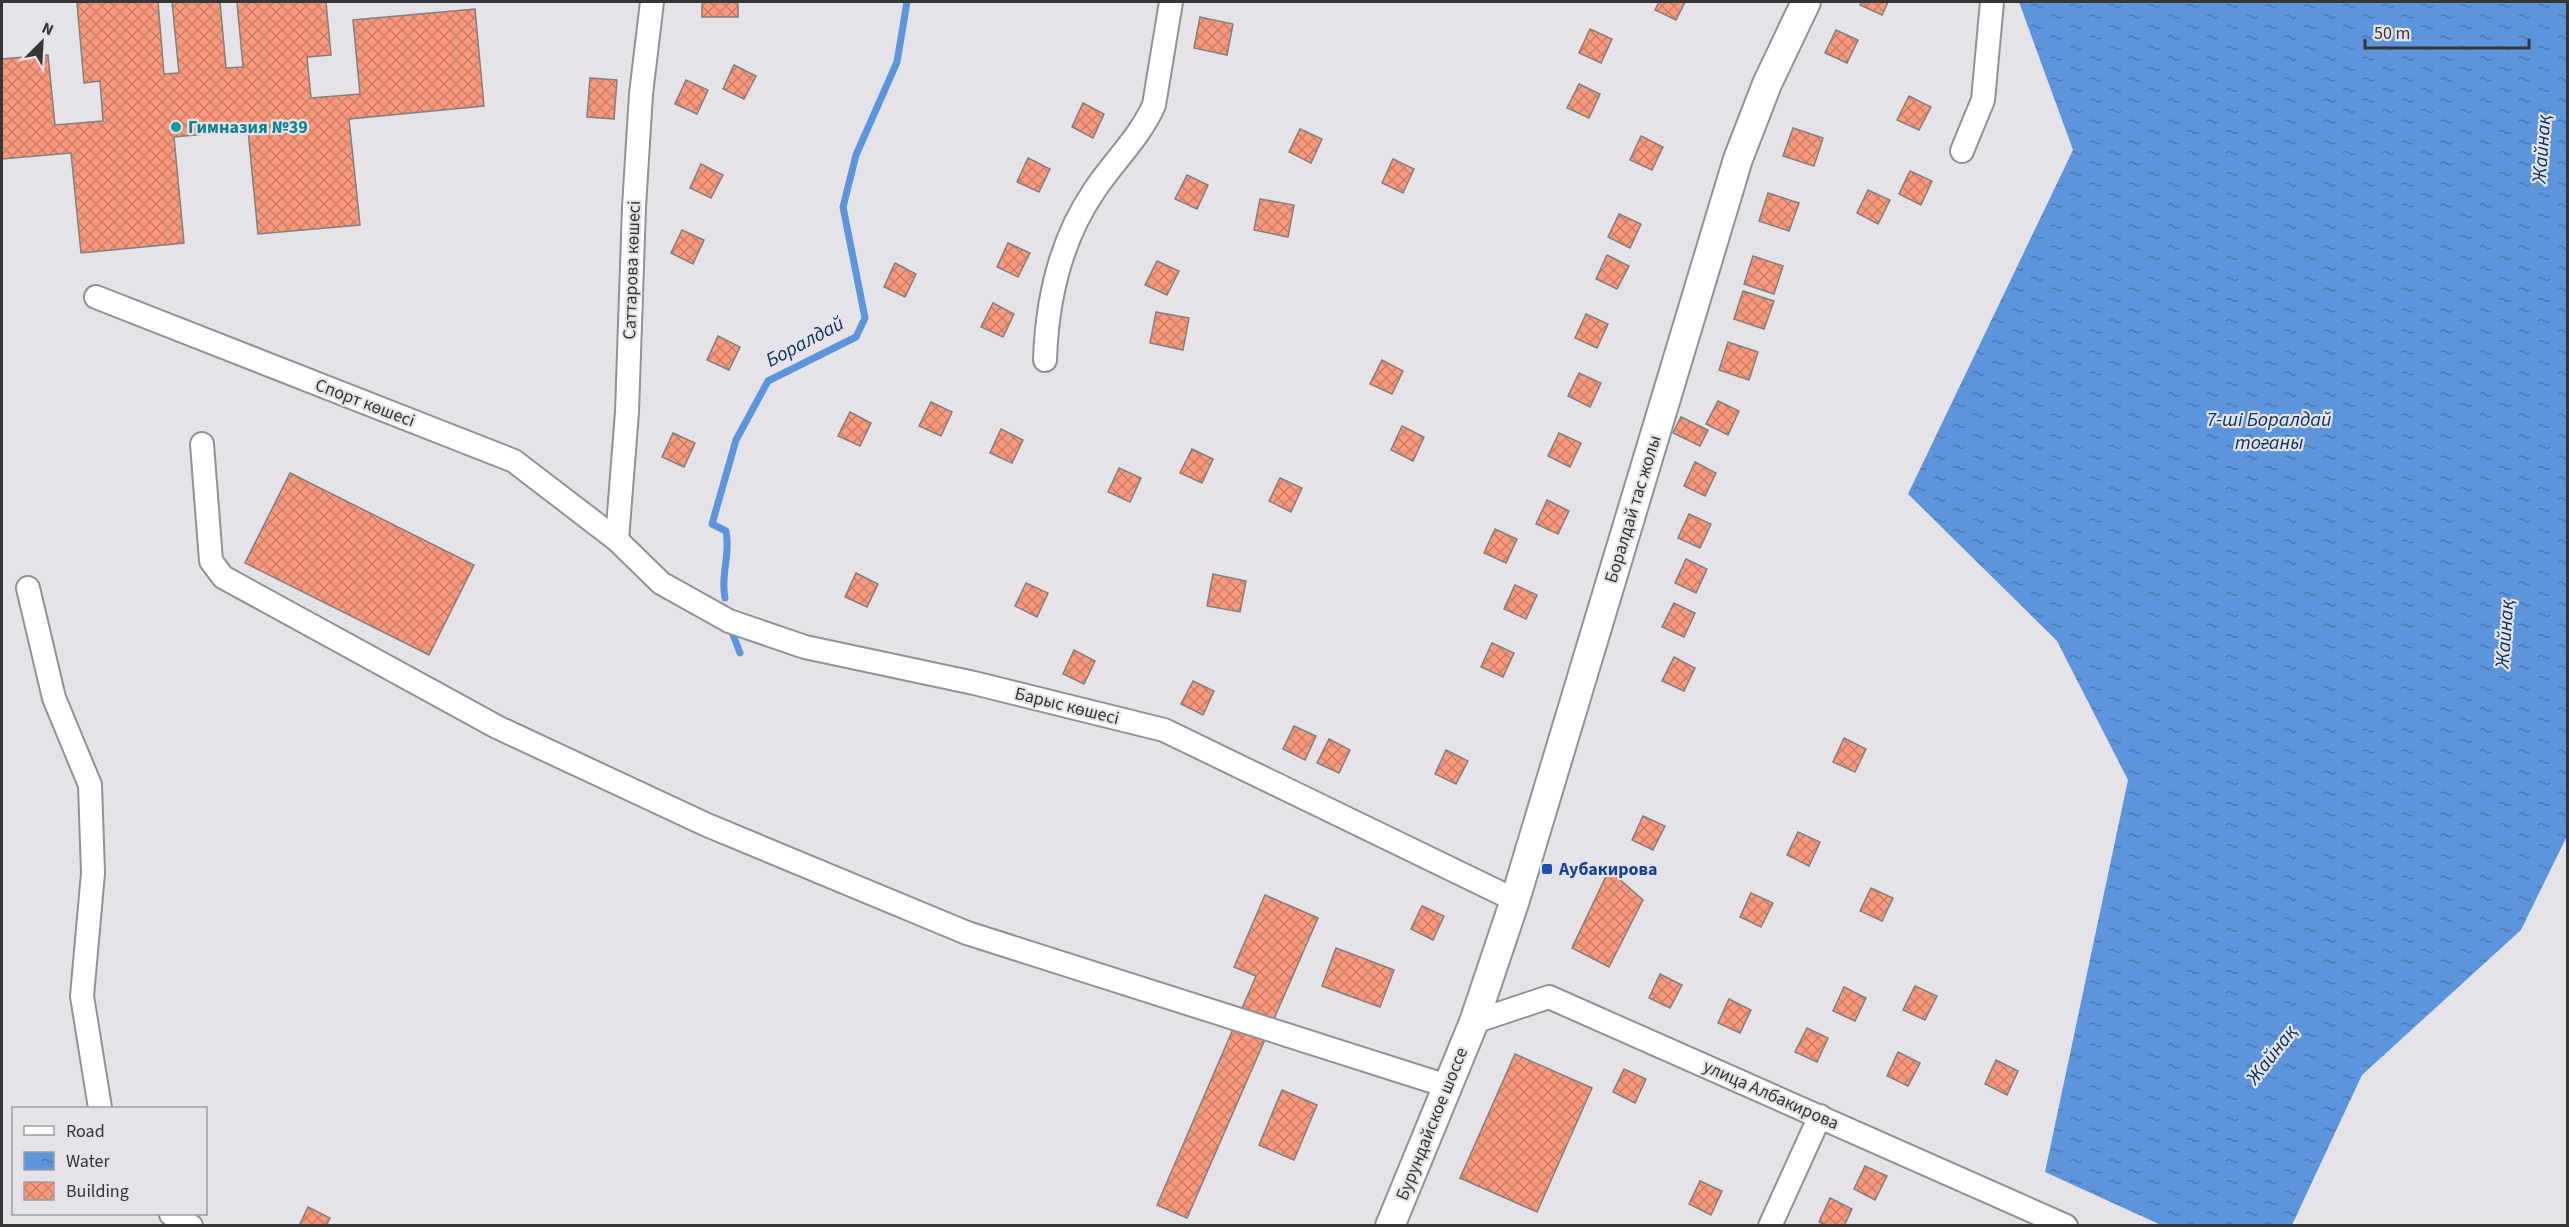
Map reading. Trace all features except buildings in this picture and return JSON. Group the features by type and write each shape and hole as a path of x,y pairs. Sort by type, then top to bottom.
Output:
{"main road":[{"name":"Боралдай тас жолы","path":"1474,1022 1515,900 1738,159 1767,84 1806,2"},
{"name":"Бурундайское шоссе","path":"1390,1226 1474,1022"}],"street":[{"name":"Саттарова көшесі","path":"617,540 627,412 640,105 652,2"},
{"path":"1045,360 1046,324 1063,250 1072,227 1094,190 1147,121 1154,105 1172,2"},
{"path":"1962,151 1983,100 1992,2"},
{"name":"Спорт көшесі","path":"96,297 514,461 617,540"},
{"path":"202,444 211,561 223,577 497,727 707,825 967,933 1447,1086"},
{"name":"Барыс көшесі","path":"617,540 661,583 729,621 805,647 974,683 1164,730 1515,900"},
{"path":"28,588 54,698 90,784 93,873 82,996 100,1107"},
{"name":"улица Албакирова","path":"1474,1022 1549,997 2066,1226"},
{"path":"1770,1226 1820,1116"},
{"path":"173,1215 191,1226"}],"water":[{"name":"7-ші Боралдай тоғаны","path":"2019,2 2567,2 2567,836 2521,930 2362,1075 2292,1225 2161,1225 2045,1172 2128,780 2057,641 1908,494 2073,150"}],"waterway":[{"name":"Боралдай","path":"725,598 726,531 712,524 736,440 768,381 856,337 865,318 843,207 856,155 897,62 907,2"},
{"name":"Боралдай","path":"732,632 740,653"}],"place":[{"name":"Гимназия №39","path":"176,127"},
{"name":"Аубакирова","path":"1547,869"}],"water label":[{"name":"Жайнақ","path":"2542,149"},
{"name":"Жайнақ","path":"2505,634"},
{"name":"Жайнақ","path":"2272,1055"}]}
